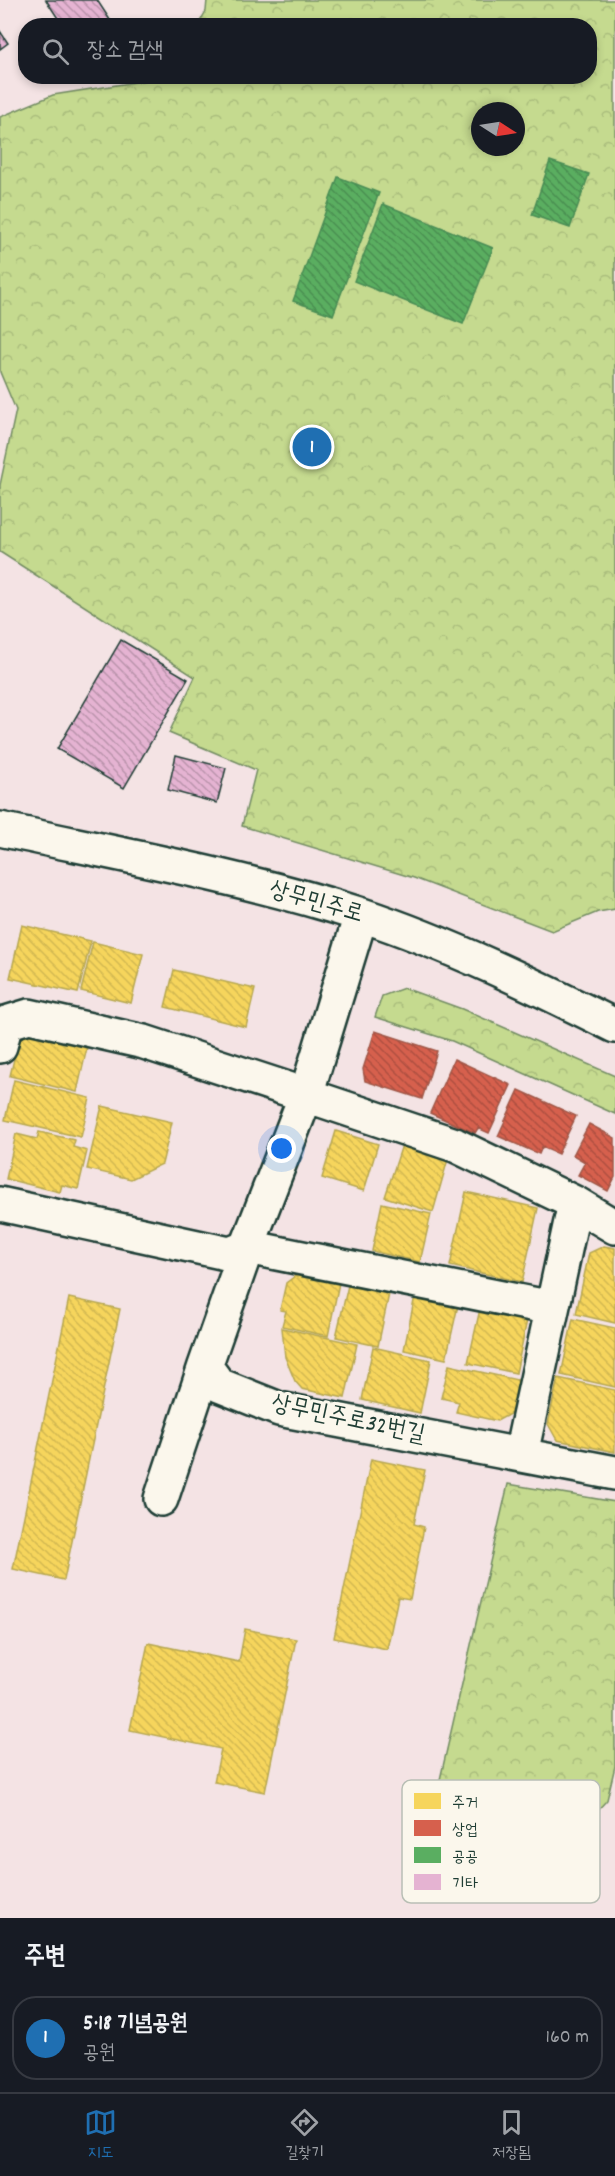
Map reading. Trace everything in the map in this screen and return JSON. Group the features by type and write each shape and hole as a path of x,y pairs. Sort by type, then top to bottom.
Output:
{"street":[{"name":"상무민주로","path":"0,829 259,886 361,915 431,940 615,1026"},
{"path":"161,1499 247,1247 306,1095 361,915"},
{"path":"0,1046 6,1023 29,1016 144,1042 456,1145 575,1203 615,1227"},
{"path":"521,1454 575,1203"},
{"path":"0,1204 230,1254 247,1247 552,1308"},
{"name":"상무민주로32번길","path":"205,1366 219,1385 279,1409 615,1473"}],"green space":[{"path":"207,0 615,0 615,909 598,912 552,931 414,878 242,826 256,770 169,733 195,677 0,552 0,485 16,410 0,372 0,117 53,95 123,84 597,84 597,18 202,18 206,11"},
{"path":"404,988 462,1009 615,1076 615,1114 452,1041 375,1017 382,996"},
{"path":"508,1484 615,1502 615,1766 607,1800 600,1808 600,1780 440,1780"}],"building: 주거":[{"path":"22,925 91,941 78,993 10,978"},
{"path":"93,942 143,954 131,1003 81,991"},
{"path":"174,970 255,989 246,1027 165,1007"},
{"path":"34,1030 88,1043 77,1092 10,1076 19,1038"},
{"path":"14,1080 90,1098 81,1137 5,1120"},
{"path":"102,1106 172,1122 162,1164 131,1179 87,1169"},
{"path":"336,1131 378,1144 364,1191 322,1178"},
{"path":"39,1132 75,1140 73,1147 87,1151 78,1189 62,1185 60,1192 6,1179 16,1134 37,1139"},
{"path":"402,1145 448,1159 433,1212 385,1197"},
{"path":"466,1192 538,1208 522,1282 450,1266"},
{"path":"382,1203 431,1214 420,1262 372,1251"},
{"path":"604,1246 615,1248 615,1323 576,1314 589,1253"},
{"path":"303,1270 340,1278 328,1336 282,1326 286,1311 280,1310 286,1283"},
{"path":"349,1281 390,1289 378,1346 336,1337"},
{"path":"415,1296 458,1305 446,1359 404,1350"},
{"path":"69,1298 120,1309 64,1580 13,1569"},
{"path":"480,1309 527,1320 516,1373 468,1363"},
{"path":"573,1319 615,1328 615,1387 561,1375"},
{"path":"282,1328 357,1344 345,1398 302,1389 295,1381 285,1357"},
{"path":"373,1347 431,1360 420,1413 362,1400"},
{"path":"449,1365 522,1381 515,1411 497,1421 456,1412 459,1402 441,1398"},
{"path":"558,1378 615,1390 615,1452 557,1440 548,1424"},
{"path":"371,1459 425,1470 414,1524 424,1527 410,1599 398,1597 387,1649 334,1638"},
{"path":"245,1629 296,1639 265,1792 214,1782 221,1749 130,1730 148,1643 239,1662"}],"building: 상업":[{"path":"375,1031 437,1051 422,1099 365,1081 363,1069"},
{"path":"454,1059 511,1085 489,1133 478,1128 475,1133 430,1113"},
{"path":"519,1090 576,1116 558,1154 542,1147 539,1154 498,1136"},
{"path":"589,1124 615,1138 615,1177 608,1191 578,1175 585,1162 573,1155"}],"building: 공공":[{"path":"550,161 589,174 570,228 532,215"},
{"path":"338,177 379,193 333,315 293,301"},
{"path":"383,204 493,248 463,324 354,281"}],"building: 기타":[{"path":"46,0 97,0 109,18 58,18"},
{"path":"0,31 8,43 0,49"},
{"path":"121,640 188,679 124,788 57,749"},
{"path":"176,755 226,768 217,803 168,790"}],"place":[{"name":"5·18 기념공원","path":"312,447"}]}
